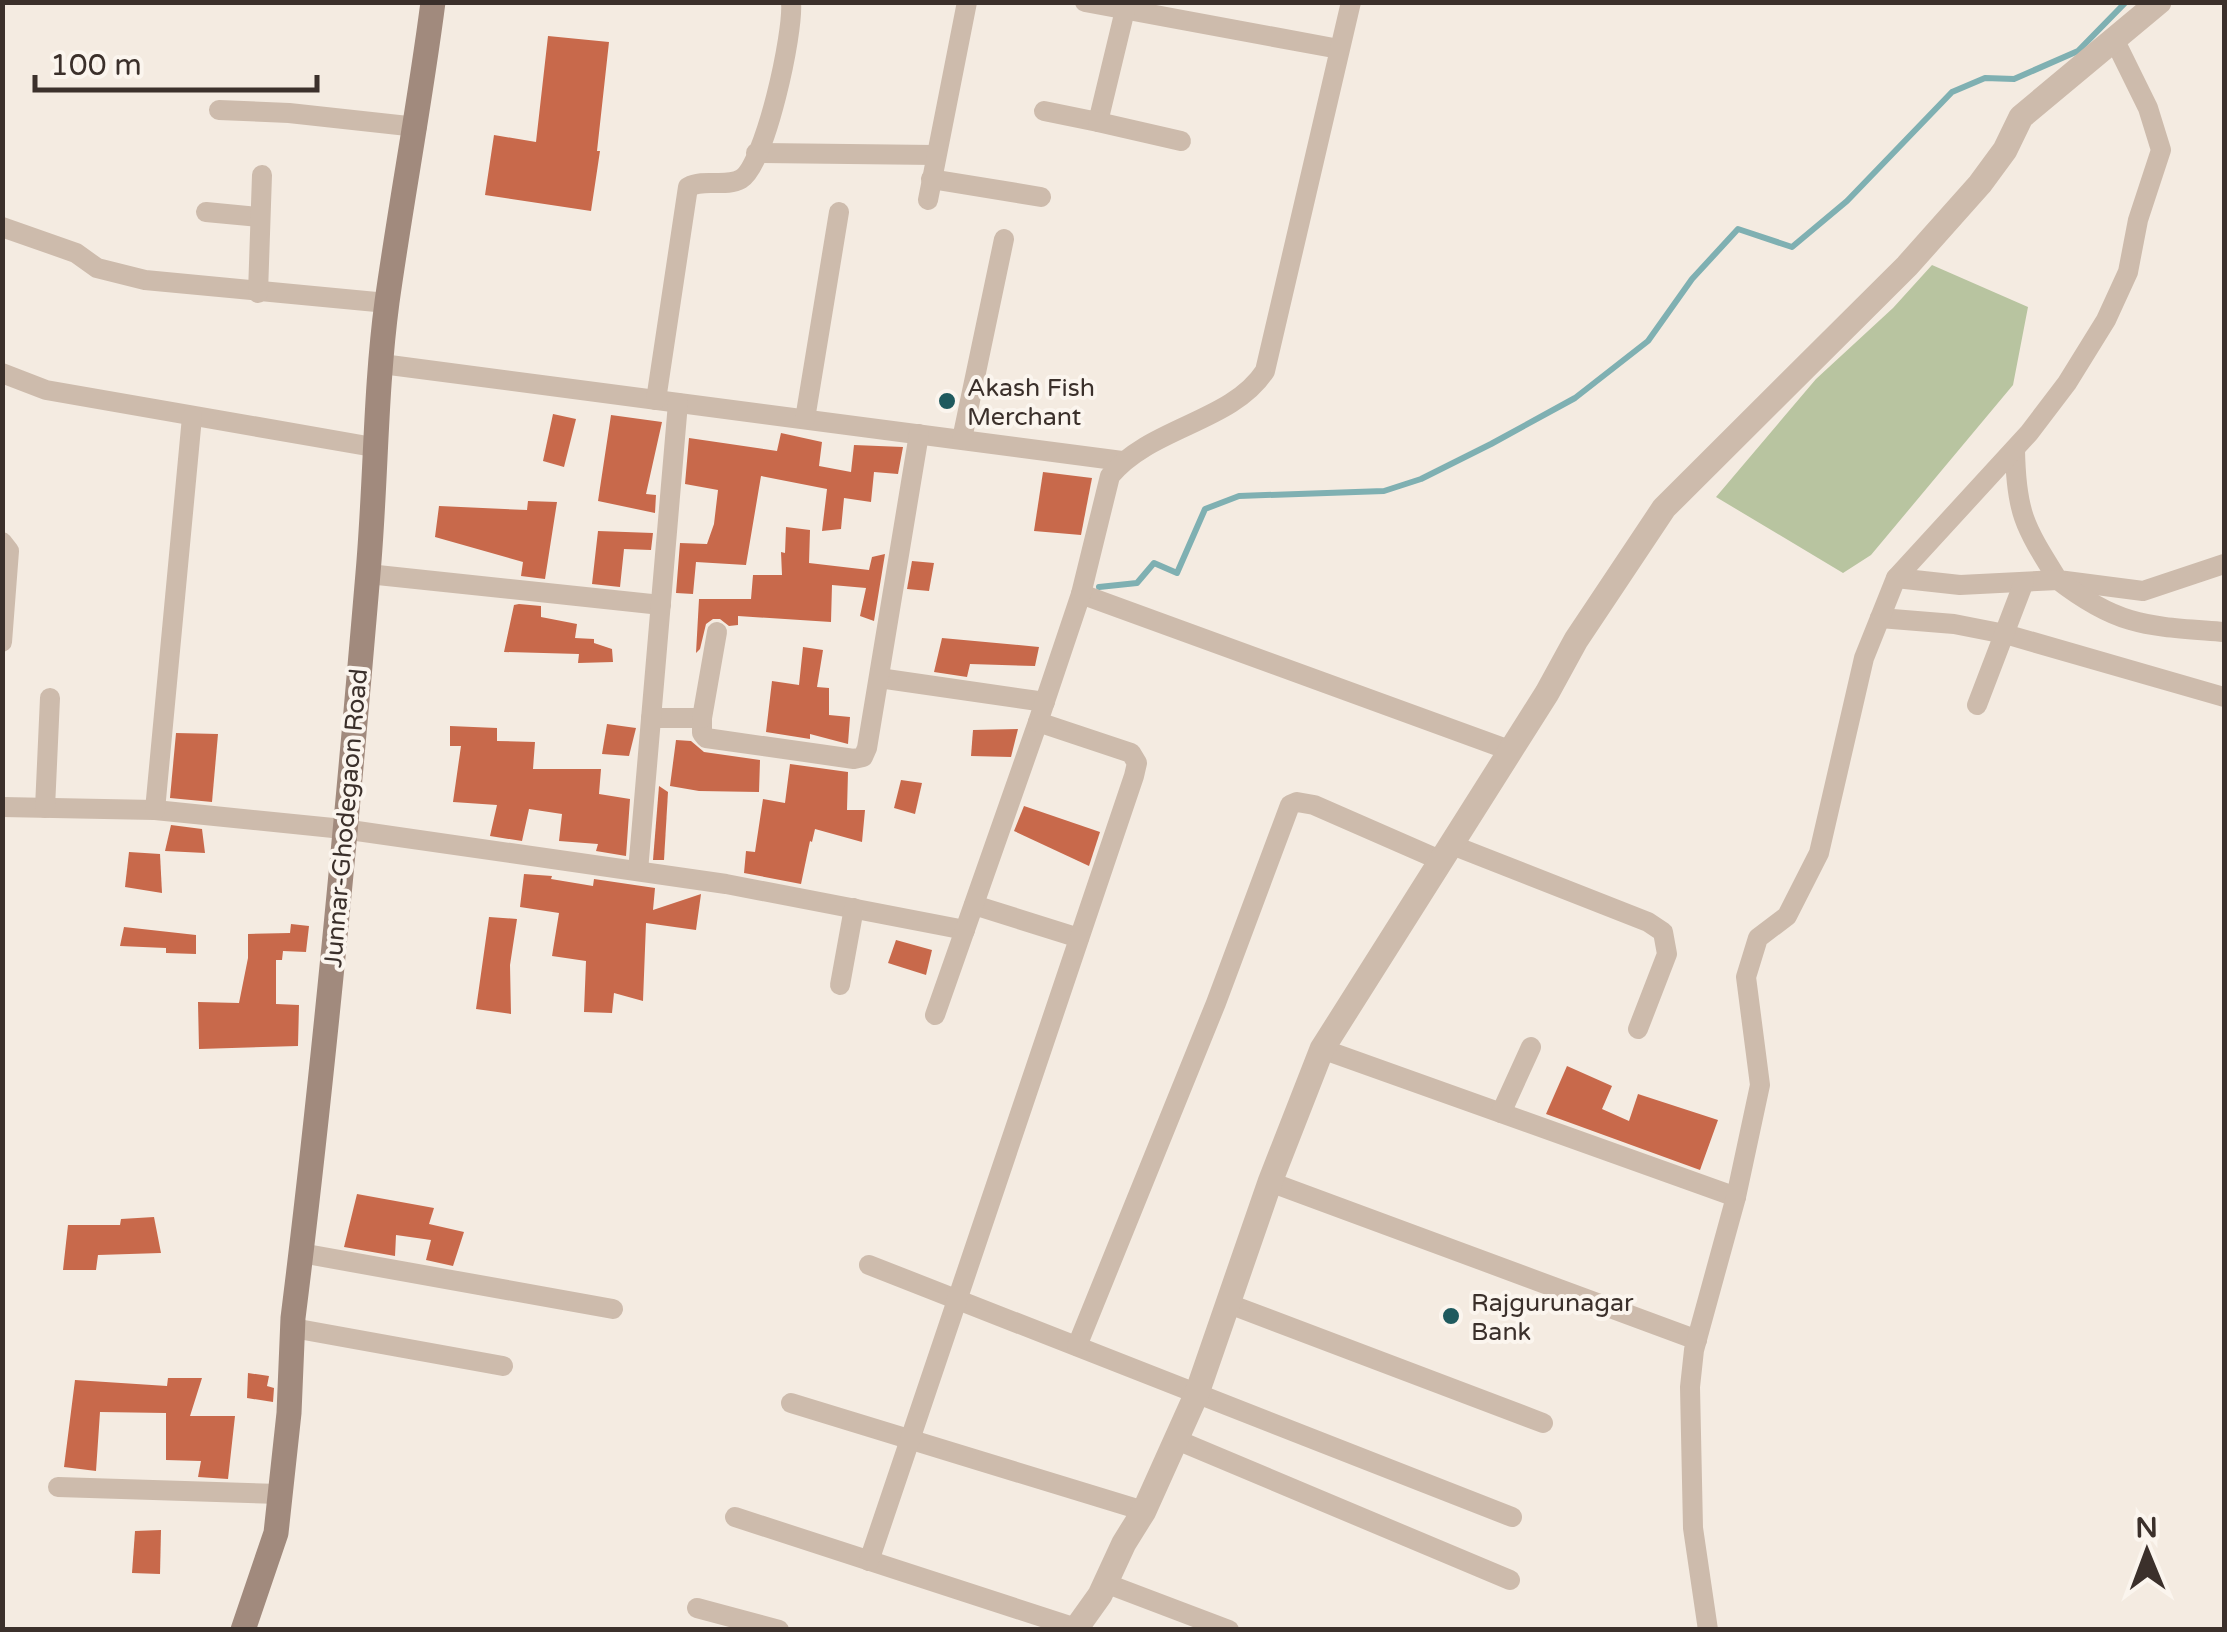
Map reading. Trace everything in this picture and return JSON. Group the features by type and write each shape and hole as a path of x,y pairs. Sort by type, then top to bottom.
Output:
{"main road":[{"name":"Junnar-Ghodegaon Road","path":"243,1630 276,1533 368,574 373,447 387,303 417,127 433,2"}],"street":[{"path":"638,871 660,605 667,401 688,187 697,182 734,182 744,178 780,88 791,2"},
{"path":"967,2 930,189 1042,197"},
{"path":"1085,2 1340,48"},
{"path":"936,1015 1081,594 1110,476 1122,461 1146,444 1218,409 1257,383 1265,371 1352,2"},
{"path":"735,1517 1075,1629 1105,1584 1144,1511 1198,1393 1270,1182 1322,1049 1576,640 1664,508 1907,266 1980,184 2005,150 2022,117 2159,2"},
{"path":"1098,122 1125,10"},
{"path":"1708,1630 1693,1528 1690,1388 1697,1340 1736,1197 1760,1085 1746,977 1749,961 1758,938 1787,916 1819,853 1852,698 1896,578 2015,449 2067,383 2106,320 2128,272 2138,220 2161,150 2148,108 2114,40"},
{"path":"219,110 417,127"},
{"path":"1044,111 1181,141"},
{"path":"756,154 935,155"},
{"path":"258,292 262,174"},
{"path":"206,212 259,216"},
{"path":"805,419 838,212"},
{"path":"2,227 76,253 97,268 145,280 387,303"},
{"path":"962,439 1004,239"},
{"path":"382,364 1122,461"},
{"path":"2,373 46,390 373,447"},
{"path":"155,810 192,417"},
{"path":"717,632 702,718 702,734 706,738 854,759 863,757 919,434"},
{"path":"2015,449 2016,488 2024,526 2058,580 2090,605 2139,625 2224,632"},
{"path":"2,542 8,551 2,642"},
{"path":"1896,578 1960,586 2058,580 2144,591 2224,564"},
{"path":"368,574 660,605"},
{"path":"1977,704 2024,582"},
{"path":"1081,594 1510,750"},
{"path":"1880,618 1954,624 2004,634 2224,698"},
{"path":"869,1560 1136,763 1131,753 1042,712 879,678"},
{"path":"45,808 50,698"},
{"path":"651,718 702,718"},
{"path":"1076,1346 1216,1003 1290,806 1297,802 1648,922 1663,932 1667,954 1638,1030"},
{"path":"2,807 155,810 344,829 726,884 966,930"},
{"path":"974,905 1079,938"},
{"path":"840,984 854,908"},
{"path":"1500,1113 1530,1047"},
{"path":"1322,1049 1736,1197"},
{"path":"1270,1182 1697,1340"},
{"path":"301,1253 613,1309"},
{"path":"869,1266 1512,1516"},
{"path":"1229,1304 1542,1423"},
{"path":"293,1328 504,1366"},
{"path":"791,1404 1144,1511"},
{"path":"1177,1440 1510,1580"},
{"path":"58,1487 280,1494"},
{"path":"1105,1584 1204,1625 1229,1630"},
{"path":"696,1608 779,1630"}],"green space":[{"path":"1932,265 2028,307 2013,385 1871,555 1843,573 1716,497 1816,379 1893,308"}],"building":[{"path":"548,36 609,42 591,211 485,195 494,135 536,142"},
{"path":"553,414 576,419 564,467 543,461"},
{"path":"611,415 662,422 646,494 656,495 655,513 598,501"},
{"path":"781,433 822,442 819,466 851,472 854,445 903,447 898,474 874,472 871,502 844,498 841,529 822,531 827,489 761,476 746,565 696,562 693,594 676,593 680,543 707,544 718,490 685,484 689,438 777,451"},
{"path":"1043,472 1092,478 1081,535 1034,531"},
{"path":"528,501 557,502 545,579 521,576 523,562 435,537 439,506 527,510"},
{"path":"786,527 810,530 809,563 869,570 872,557 885,554 874,621 860,616 866,588 832,585 831,622 738,616 738,625 729,626 713,619 706,624 696,653 699,599 751,599 753,575 782,575"},
{"path":"598,531 653,533 651,550 624,549 620,587 592,584"},
{"path":"912,561 934,563 929,591 907,589"},
{"path":"514,605 541,606 541,617 577,624 575,638 594,639 594,643 612,649 613,662 578,663 579,654 504,652"},
{"path":"942,638 1039,647 1035,666 970,664 967,677 934,672"},
{"path":"803,647 823,650 817,687 829,688 829,715 850,717 848,744 810,734 810,739 766,732 772,681 799,685"},
{"path":"607,724 636,728 629,756 602,754"},
{"path":"450,726 497,728 497,741 535,742 533,769 601,769 599,794 630,799 626,856 596,851 598,844 559,841 562,814 529,809 522,841 490,836 497,805 453,802 461,746 450,746"},
{"path":"1018,729 1011,757 971,756 973,730"},
{"path":"176,733 218,734 212,802 170,798"},
{"path":"676,740 691,741 704,752 760,760 759,792 699,791 670,786"},
{"path":"790,764 848,772 847,810 865,810 862,842 815,829 801,884 744,873 746,851 755,852 763,799 785,803"},
{"path":"901,780 922,783 915,814 894,808"},
{"path":"659,786 668,792 664,860 653,860"},
{"path":"1024,806 1100,832 1089,866 1014,831"},
{"path":"171,825 202,829 205,853 165,851"},
{"path":"129,852 160,854 162,893 125,887"},
{"path":"524,874 593,886 594,879 655,888 653,910 701,894 696,930 646,923 643,1001 614,993 612,1013 584,1012 586,961 552,956 559,913 520,907"},
{"path":"489,917 517,919 510,965 511,1014 476,1009"},
{"path":"291,924 309,926 306,952 283,951 282,960 276,960 276,1004 299,1005 298,1046 199,1049 198,1002 239,1003 248,958 248,934 290,933"},
{"path":"124,927 196,935 196,954 120,946"},
{"path":"896,940 932,950 926,975 888,963"},
{"path":"1567,1066 1612,1086 1602,1109 1629,1121 1638,1094 1718,1120 1700,1170 1546,1114"},
{"path":"357,1194 434,1208 429,1224 464,1232 453,1266 426,1260 431,1240 396,1235 395,1256 344,1247"},
{"path":"154,1217 161,1253 98,1255 96,1270 63,1270 68,1225 120,1225 121,1219"},
{"path":"248,1373 269,1376 267,1386 274,1388 273,1402 247,1398"},
{"path":"168,1378 202,1378 190,1416 235,1416 228,1479 198,1477 201,1461 166,1460 166,1413 100,1412 96,1471 64,1467 75,1380 167,1386"},
{"path":"161,1530 160,1574 132,1573 135,1531"}],"waterway":[{"path":"1099,587 1137,583 1154,563 1177,573 1205,509 1239,496 1384,491 1421,479 1575,398 1648,341 1692,279 1738,229 1792,247 1847,201 1952,92 1985,78 2014,79 2078,51 2126,2"}],"place":[{"name":"Akash Fish Merchant","path":"947,401"},
{"name":"Rajgurunagar Bank","path":"1451,1316"}]}
